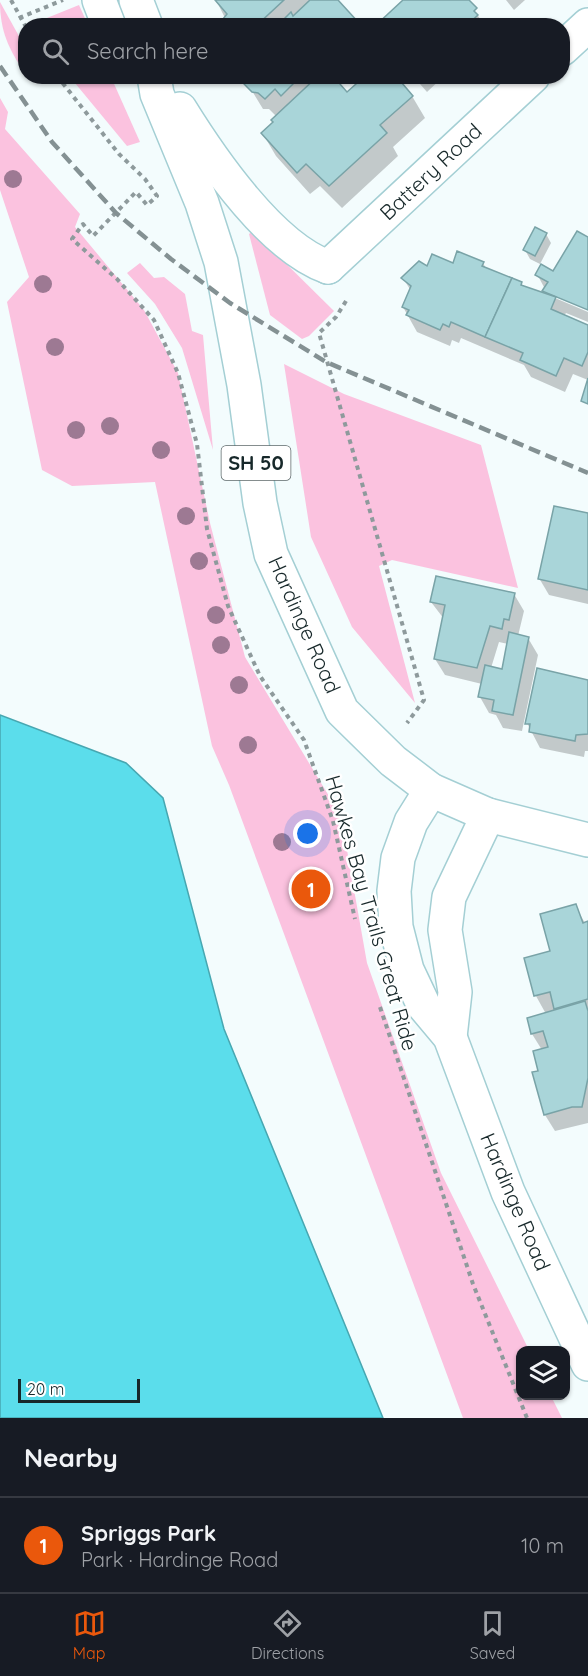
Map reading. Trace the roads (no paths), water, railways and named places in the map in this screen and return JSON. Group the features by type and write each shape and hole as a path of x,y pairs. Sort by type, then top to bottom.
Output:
{"main road":[{"path":"99,0 106,18"},
{"path":"136,0 143,18"},
{"path":"570,42 588,26"},
{"name":"Hardinge Road","path":"154,84 202,203 221,262 246,395 260,503 271,554 342,711 385,754 431,790 411,822 398,858 394,891 396,927 407,970 424,1006 450,1037 508,1192 588,1364"},
{"name":"Battery Road","path":"155,84 209,156 277,234 301,254 328,267 524,84"},
{"name":"SH 50","path":"431,790 488,815 588,840"},
{"name":"Hardinge Road","path":"450,1037 455,992 445,930 449,897 488,815"}],"water":[{"path":"0,715 126,763 163,798 224,1029 383,1418 0,1418"}],"railway":[{"path":"0,66 52,142 116,213 171,259 230,303 326,362 588,473"}],"place":[{"name":"Spriggs Park","path":"311,889"}]}
